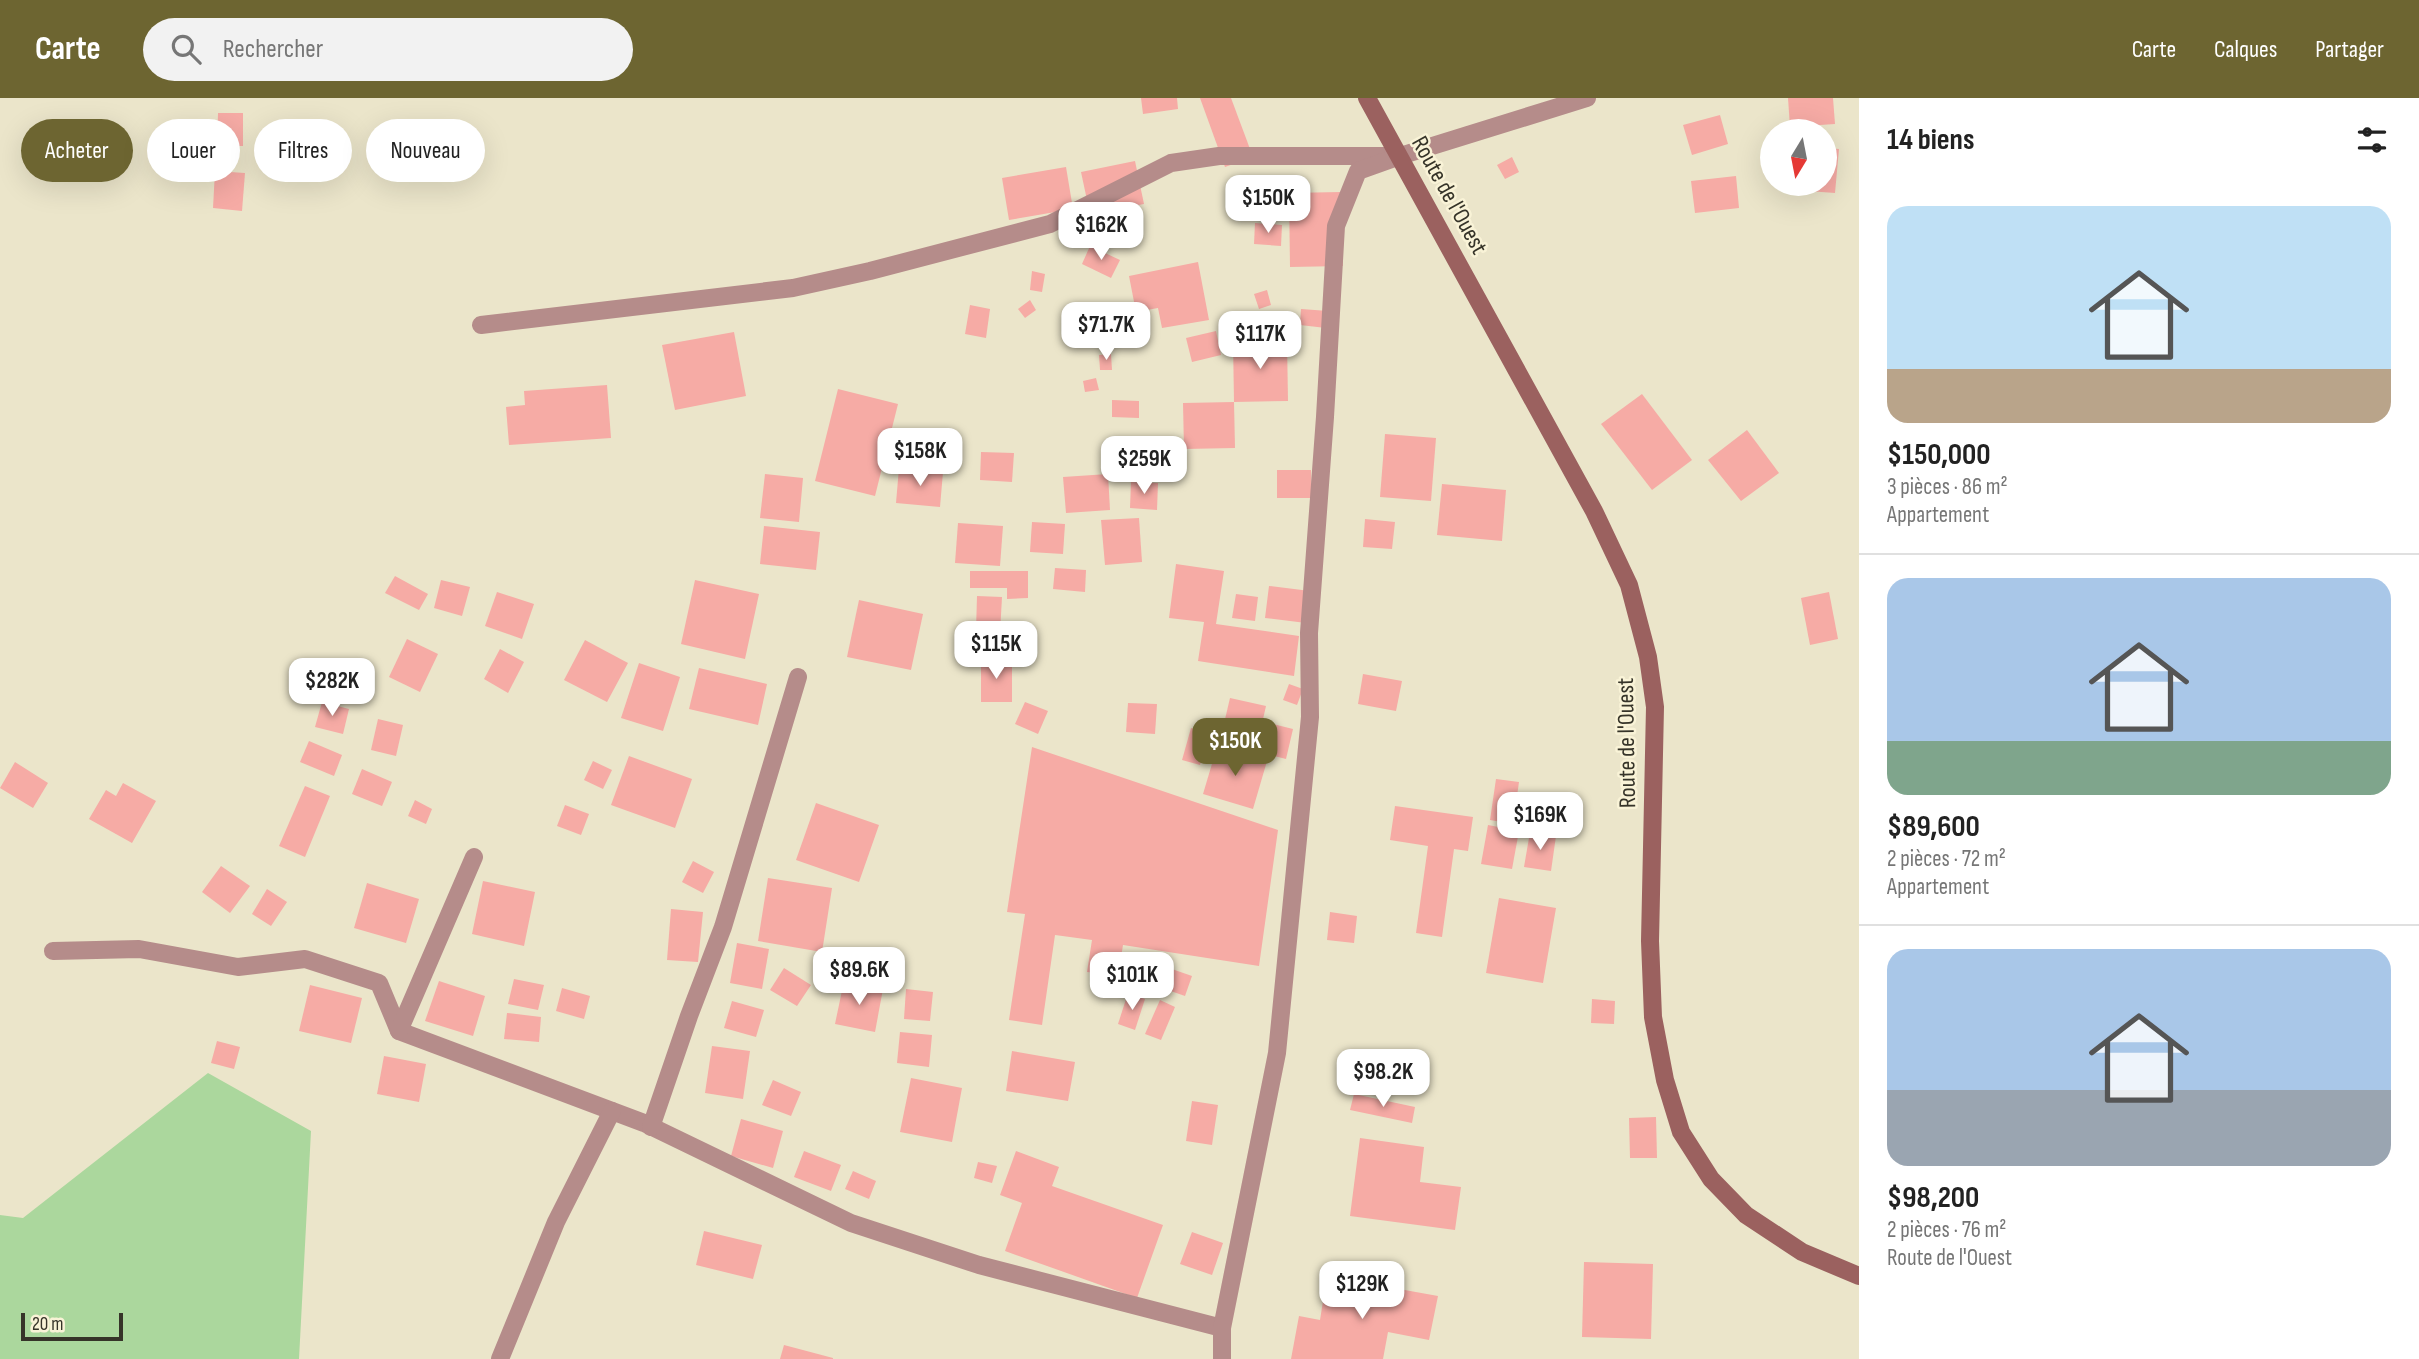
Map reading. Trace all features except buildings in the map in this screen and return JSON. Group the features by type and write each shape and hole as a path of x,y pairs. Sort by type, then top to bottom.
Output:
{"main road":[{"name":"Route de l'Ouest","path":"1367,98 1594,511 1629,585 1648,657 1655,707 1650,941 1653,1017 1665,1080 1681,1132 1711,1179 1746,1215 1802,1252 1859,1276"}],"street":[{"path":"1222,1359 1222,1328 1277,1053 1310,717 1310,633 1336,226 1359,172 1400,156 1587,98"},
{"path":"481,325 793,288 870,271 1050,224 1171,163 1219,156 1400,156"},
{"path":"651,1127 723,927 798,677"},
{"path":"399,1031 474,857"},
{"path":"53,951 139,949 237,967 305,959 379,983 399,1031 651,1127 851,1223 979,1265 1222,1328"},
{"path":"500,1359 556,1222 612,1111"}],"green space":[{"path":"208,1073 311,1131 299,1359 0,1359 0,1215 23,1218"}]}
